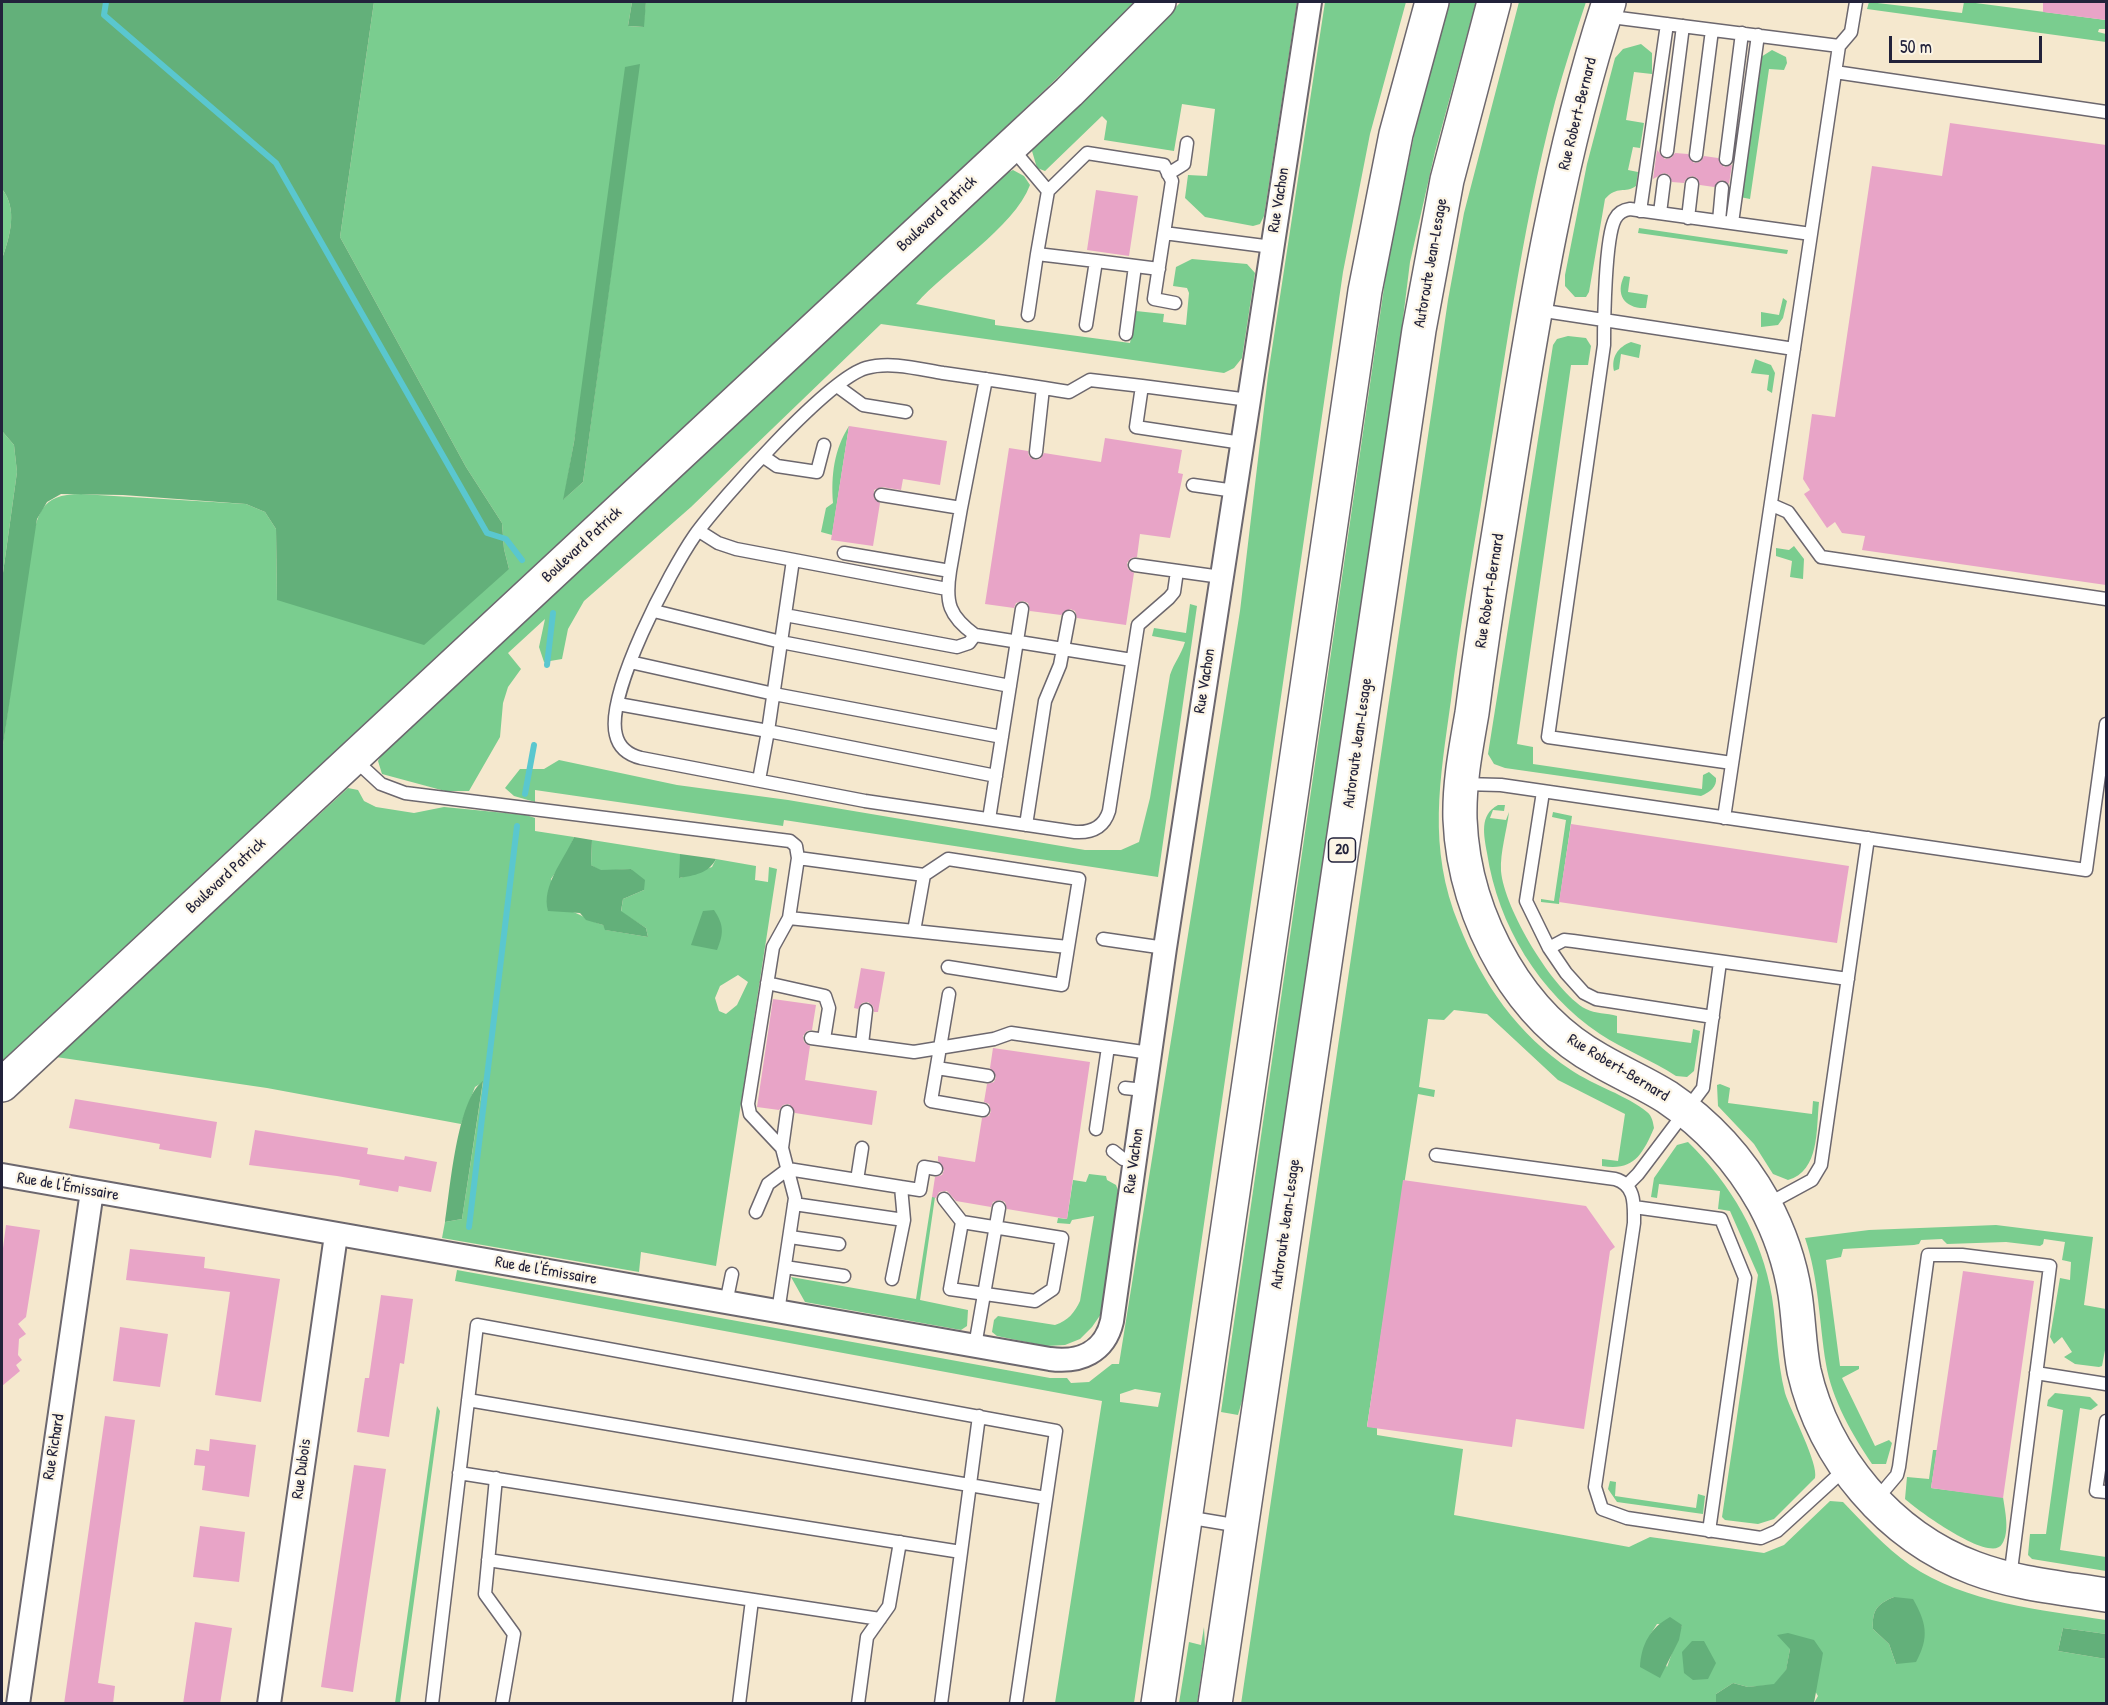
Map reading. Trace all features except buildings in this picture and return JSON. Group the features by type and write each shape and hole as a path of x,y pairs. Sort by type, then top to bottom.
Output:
{"main road":[{"name":"Boulevard Patrick","path":"2,1085 1010,146 1159,2"},
{"path":"1158,1704 1365,291 1396,134 1432,2"},
{"name":"Autoroute Jean-Lesage","path":"1215,1704 1417,341 1447,180 1494,2"},
{"name":"Rue Robert-Bernard","path":"1607,7 1564,167 1536,310 1490,588 1461,784 1461,830 1470,883 1494,946 1513,980 1538,1012 1567,1038 1597,1059 1653,1089 1686,1111 1733,1157 1765,1205 1780,1239 1792,1280 1801,1357 1810,1395 1829,1438 1846,1467 1875,1501 1905,1527 1939,1551 1974,1568 2010,1578 2106,1595"}],"street":[{"name":"Rue Vachon","path":"1091,1354 1101,1344 1110,1327 1134,1161 1135,1089 1150,1053 1310,2"},
{"name":"Rue de l'Émissaire","path":"2,1175 1064,1361 1091,1354"},
{"name":"Rue Richard","path":"18,1704 92,1191"},
{"name":"Rue Dubois","path":"269,1704 336,1235"}],"lane":[{"path":"1724,818 1839,46 1851,32 1856,2"},
{"path":"1607,7 1619,18 1839,46"},
{"path":"1640,211 1667,24"},
{"path":"1667,151 1683,26"},
{"path":"1695,155 1712,30"},
{"path":"1726,159 1742,33"},
{"path":"1732,223 1758,35"},
{"path":"1835,72 2106,111"},
{"path":"1168,174 1184,164 1187,143"},
{"path":"1010,146 1048,191"},
{"path":"1028,315 1048,191 1087,153 1164,165 1172,181 1154,299 1175,303"},
{"path":"1660,213 1664,181"},
{"path":"1688,218 1692,184"},
{"path":"1719,221 1722,188"},
{"path":"1732,763 1548,737 1604,345 1613,224 1616,217 1625,210 1811,234"},
{"path":"1164,233 1272,247"},
{"path":"1037,254 1159,269"},
{"path":"1086,325 1096,261"},
{"path":"1126,334 1136,266"},
{"path":"1536,310 1794,349"},
{"path":"1177,571 1174,592 1138,625 1106,820 1093,831 1084,833 865,801 632,756 618,742 615,733 618,704 630,662 674,568 699,531 801,417 858,371 876,366 910,368 1069,392 1090,380 1249,400"},
{"path":"986,379 947,589 952,612 961,624 975,635 1064,651 1132,660"},
{"path":"837,386 863,405 906,412"},
{"path":"1142,386 1136,427 1242,443"},
{"path":"1036,452 1043,388"},
{"path":"764,457 777,466 818,472 824,445"},
{"path":"1193,485 1235,491"},
{"path":"881,495 962,508"},
{"path":"1772,505 1788,512 1821,557 2106,599"},
{"path":"699,531 726,547 947,589"},
{"path":"844,553 950,571"},
{"path":"759,780 794,560"},
{"path":"1135,565 1221,577"},
{"path":"989,819 1022,609"},
{"path":"654,611 781,642 1010,686"},
{"path":"785,615 957,647 969,643 975,635"},
{"path":"1026,825 1045,701 1064,651 1069,616"},
{"path":"630,662 774,694 1002,737"},
{"path":"618,704 996,776"},
{"path":"1461,784 1501,785 2086,870 2106,724"},
{"path":"353,758 381,784 405,793 790,841 796,846 798,858 789,918 773,947 748,1104 750,1114 782,1148"},
{"path":"1543,792 1526,902 1549,948 1566,973 1590,997 1713,1017"},
{"path":"1765,1205 1812,1180 1820,1169 1868,838"},
{"path":"798,858 924,875 948,859 1079,879 1062,985 948,967"},
{"path":"914,931 924,875"},
{"path":"789,918 1068,947"},
{"path":"1103,939 1165,948"},
{"path":"1549,948 1569,940 1848,979"},
{"path":"1628,1184 1703,1088 1720,962"},
{"path":"767,983 825,996 829,1008 817,1038 914,1052 994,1039 1011,1033 1150,1053"},
{"path":"949,994 932,1101 983,1110"},
{"path":"862,1044 866,1010"},
{"path":"1096,1129 1108,1047"},
{"path":"937,1068 988,1076"},
{"path":"778,1312 794,1204 782,1148 787,1112"},
{"path":"857,1180 862,1148"},
{"path":"1113,1151 1123,1159 1134,1161"},
{"path":"1436,1155 1615,1179 1628,1184"},
{"path":"756,1212 768,1184 788,1169 920,1190 924,1167 936,1169"},
{"path":"1628,1184 1634,1207 1596,1494 1602,1509 1611,1514 1709,1531 1753,1538 1768,1536 1846,1467"},
{"path":"892,1279 904,1220 901,1187"},
{"path":"944,1199 962,1222 1062,1238 1053,1289 1035,1301 950,1288 962,1222"},
{"path":"794,1204 904,1220"},
{"path":"1634,1207 1721,1219 1744,1273 1709,1531"},
{"path":"975,1346 999,1208"},
{"path":"789,1237 839,1244"},
{"path":"1875,1501 1888,1486 1899,1467 1928,1255 1962,1255 2050,1266 2010,1578"},
{"path":"785,1267 844,1276"},
{"path":"726,1303 732,1274"},
{"path":"432,1704 477,1325 1056,1431 1016,1704"},
{"path":"2036,1373 2106,1384"},
{"path":"468,1400 1046,1498"},
{"path":"941,1704 979,1416"},
{"path":"2106,1421 2096,1491 2106,1492"},
{"path":"459,1473 961,1552"},
{"path":"496,1479 485,1594 514,1634 502,1704"},
{"path":"1186,1517 1241,1527"},
{"path":"858,1704 867,1637 889,1606 900,1542"},
{"path":"488,1560 880,1619"},
{"path":"739,1704 752,1600"}],"green space":[{"path":"2,2 374,2 340,237 466,467 502,523 504,549 509,569 424,645 277,600 276,529 265,512 246,504 123,495 61,494 47,502 37,519 2,752 2,580 17,472 14,445 2,431 2,259 10,232 11,214 10,205 2,189"},
{"path":"374,2 632,2 628,26 643,27 646,2 1137,2 992,140 2,1061 2,752 30,550 35,526 49,502 67,495 81,494 246,504 265,512 276,529 277,600 509,569 504,549 502,523 466,467 340,237","holes":["639,64 583,482 564,499"]},
{"path":"632,2 646,2 644,27 628,26"},
{"path":"1181,2 1297,2 1264,216 1260,224 1253,226 1205,217 1185,198 1188,175 1207,176 1215,109 1182,104 1174,151 1104,140 1107,121 1102,116 1045,171 1037,168 1032,151 1035,145"},
{"path":"1325,2 1406,2 1370,134 1343,272 1134,1703 1055,1703 1102,1401 455,1281 457,1270 1050,1378 1067,1378 1071,1383 1089,1382 1112,1364 1119,1364 1240,611 1268,375","holes":["1135,1389 1161,1393 1158,1407 1120,1402 1120,1394"]},
{"path":"1450,2 1476,2 1435,152 1410,262 1390,424 1250,1373 1238,1415 1221,1412 1388,260 1415,131"},
{"path":"1519,2 1586,2 1555,102 1522,252 1469,577 1443,758 1439,813 1440,841 1449,896 1459,925 1479,967 1504,1006 1534,1041 1552,1056 1571,1070 1639,1106 1650,1115 1654,1128 1640,1154 1629,1164 1613,1167 1602,1166 1602,1159 1618,1161 1625,1114 1558,1080 1487,1014 1454,1010 1444,1020 1428,1019 1419,1087 1435,1090 1434,1097 1418,1094 1367,1426 1377,1428 1377,1435 1463,1449 1454,1515 1629,1547 1650,1537 1764,1553 1784,1545 1830,1501 1843,1502 1892,1551 1932,1578 1955,1588 2005,1603 2106,1620 2106,1634 2063,1628 2058,1651 2106,1659 2106,1703 1814,1703 1818,1696 1790,1649 1786,1671 1774,1685 1748,1687 1733,1683 1716,1694 1716,1703 1241,1704 1448,300 1464,213","holes":["1894,1597 1896,1664 1889,1644 1873,1629 1873,1617 1877,1608","1657,1624 1682,1625 1667,1667 1650,1635"]},
{"path":"1869,2 1962,13 1964,2 1968,2 2106,20 2106,29 2099,29 2098,32 2106,34 2106,42 1867,9"},
{"path":"1641,44 1652,53 1652,74 1634,72 1626,120 1644,123 1640,148 1633,147 1628,170 1638,172 1636,186 1613,192 1605,199 1589,292 1586,297 1575,297 1565,286 1565,275 1587,164 1615,58 1623,49"},
{"path":"1772,50 1786,57 1787,63 1784,70 1769,69 1750,199 1740,197 1759,66 1761,57"},
{"path":"640,64 583,482 563,500 574,442 625,67"},
{"path":"1013,170 1024,176 1030,185 1022,201 995,232 916,304 995,320 995,325 1130,343 1136,311 1164,314 1163,322 1186,325 1189,293 1187,288 1173,286 1176,267 1192,259 1247,264 1255,273 1242,358 1234,368 1224,373 881,324 691,507 584,601 568,629 562,659 544,662 539,647 545,619 508,653 521,669 508,687 503,703 500,737 469,791 445,791 382,774 378,761 382,753 1001,176"},
{"path":"2,189 10,205 11,223 2,259"},
{"path":"1639,228 1788,250 1787,254 1638,233"},
{"path":"1624,276 1630,277 1628,292 1648,295 1646,308 1632,306 1624,300 1621,289"},
{"path":"1783,298 1787,301 1783,318 1778,325 1761,327 1761,312 1779,315"},
{"path":"1568,336 1586,338 1591,346 1588,365 1571,365 1517,744 1533,747 1533,764 1702,789 1703,775 1709,772 1716,778 1714,787 1701,796 1505,768 1494,764 1488,754 1553,345 1557,339"},
{"path":"1631,342 1641,345 1639,358 1621,354 1619,369 1614,371 1616,353"},
{"path":"1755,359 1771,365 1775,373 1772,393 1767,390 1769,375 1751,373"},
{"path":"849,426 832,535 821,532 826,508 833,503 833,473 837,454"},
{"path":"2,431 14,445 17,472 2,580"},
{"path":"1794,546 1804,559 1803,579 1790,577 1792,561 1776,556 1776,548 1789,550"},
{"path":"1190,604 1197,606 1158,877 784,820 783,826 535,790 535,802 514,796 505,788 520,769 544,769 559,760 677,785 788,800 1085,850 1121,850 1139,842 1150,798 1170,675 1185,642 1152,636 1154,628 1186,633"},
{"path":"348,788 358,790 364,801 376,807 414,813 444,807 526,815 535,818 535,831 574,837 565,859 551,879 566,910 603,925 606,930 648,937 646,928 621,912 623,899 644,890 631,869 601,871 591,865 592,840 680,854 680,878 712,867 716,859 756,866 755,880 768,882 769,867 777,869 716,1266 641,1252 639,1272 442,1238 445,1222 462,1219 483,1082 475,1087 461,1124 267,1088 56,1057","holes":["738,975 748,982 737,1005 726,1014 719,1011 715,998 720,986"]},
{"path":"1498,805 1505,805 1504,811 1493,810 1490,818 1506,820 1509,812 1501,864 1504,887 1521,926 1545,967 1559,985 1586,1009 1617,1016 1617,1033 1691,1043 1693,1029 1700,1031 1694,1071 1687,1077 1676,1076 1600,1034 1558,999 1540,978 1512,931 1493,880 1484,826 1488,814"},
{"path":"1553,812 1572,816 1559,904 1541,902 1541,899 1554,901 1566,820 1552,817"},
{"path":"574,837 592,840 591,865 601,870 631,869 645,880 644,890 623,899 621,911 646,928 648,937 605,930 603,925 586,920 580,913 548,911 548,892 551,883"},
{"path":"680,854 716,859 705,871 679,878"},
{"path":"714,910 722,929 717,950 691,945 703,911"},
{"path":"483,1081 462,1219 445,1222 452,1168 461,1125 474,1091"},
{"path":"1717,1085 1730,1088 1728,1103 1812,1114 1813,1101 1819,1102 1814,1148 1806,1168 1788,1180 1773,1174 1754,1144 1718,1106"},
{"path":"1688,1142 1704,1158 1731,1194 1761,1253 1772,1297 1785,1393 1809,1450 1815,1471 1815,1478 1774,1519 1758,1524 1725,1520 1722,1517 1758,1275 1730,1211 1718,1209 1720,1191 1659,1184 1657,1198 1651,1197 1654,1178 1677,1145"},
{"path":"1089,1174 1106,1176 1107,1180 1116,1185 1118,1190 1101,1314 1080,1339 1065,1345 1046,1346 997,1336 992,1332 994,1320 998,1316 1055,1325 1067,1319 1078,1305 1094,1216 1072,1220 1070,1224 1057,1223 1058,1218 1067,1219 1073,1180 1086,1182"},
{"path":"932,1197 935,1197 920,1300 968,1310 967,1326 961,1330 805,1302 791,1277 916,1299"},
{"path":"1996,1225 2093,1237 2084,1305 2106,1309 2106,1345 2102,1366 2075,1364 2064,1357 2072,1352 2062,1337 2054,1344 2050,1337 2060,1278 2070,1280 2071,1262 2062,1260 2065,1242 2044,1239 2040,1246 2006,1242 1947,1244 1942,1239 1921,1240 1919,1244 1914,1245 1843,1249 1841,1257 1826,1260 1840,1366 1859,1366 1859,1369 1842,1378 1875,1446 1889,1440 1892,1443 1886,1464 1872,1464 1857,1441 1833,1391 1826,1364 1816,1285 1805,1238 1869,1230"},
{"path":"2055,1393 2090,1397 2098,1405 2091,1410 2080,1408 2060,1550 2106,1557 2106,1571 2032,1559 2028,1555 2030,1534 2046,1534 2063,1410 2047,1406 2048,1400"},
{"path":"437,1406 440,1411 400,1703 395,1703"},
{"path":"1933,1450 1937,1450 1931,1488 2003,1497 2006,1534 2002,1544 1995,1548 1984,1547 1970,1541 1938,1523 1905,1499 1907,1477 1929,1479"},
{"path":"1610,1481 1616,1482 1615,1496 1696,1508 1698,1494 1705,1496 1703,1514 1617,1502 1608,1489"},
{"path":"1894,1597 1913,1599 1921,1615 1925,1637 1916,1662 1896,1664 1889,1644 1873,1629 1873,1617 1877,1608"},
{"path":"1670,1617 1682,1625 1679,1640 1660,1678 1640,1667 1642,1651 1652,1632"},
{"path":"1204,1627 1205,1648 1197,1703 1179,1703 1189,1642 1201,1645"},
{"path":"2063,1628 2106,1634 2106,1659 2058,1651"},
{"path":"1788,1633 1814,1640 1823,1653 1814,1703 1716,1703 1716,1694 1733,1683 1748,1687 1774,1684 1786,1670 1790,1649 1777,1635"},
{"path":"1692,1641 1704,1641 1716,1663 1708,1679 1693,1680 1684,1673 1682,1652"}],"waterway":[{"path":"106,2 104,15 276,163 487,533 506,539 522,560"},
{"path":"547,665 553,613"},
{"path":"525,794 534,745"},
{"path":"469,1227 517,826"}]}
